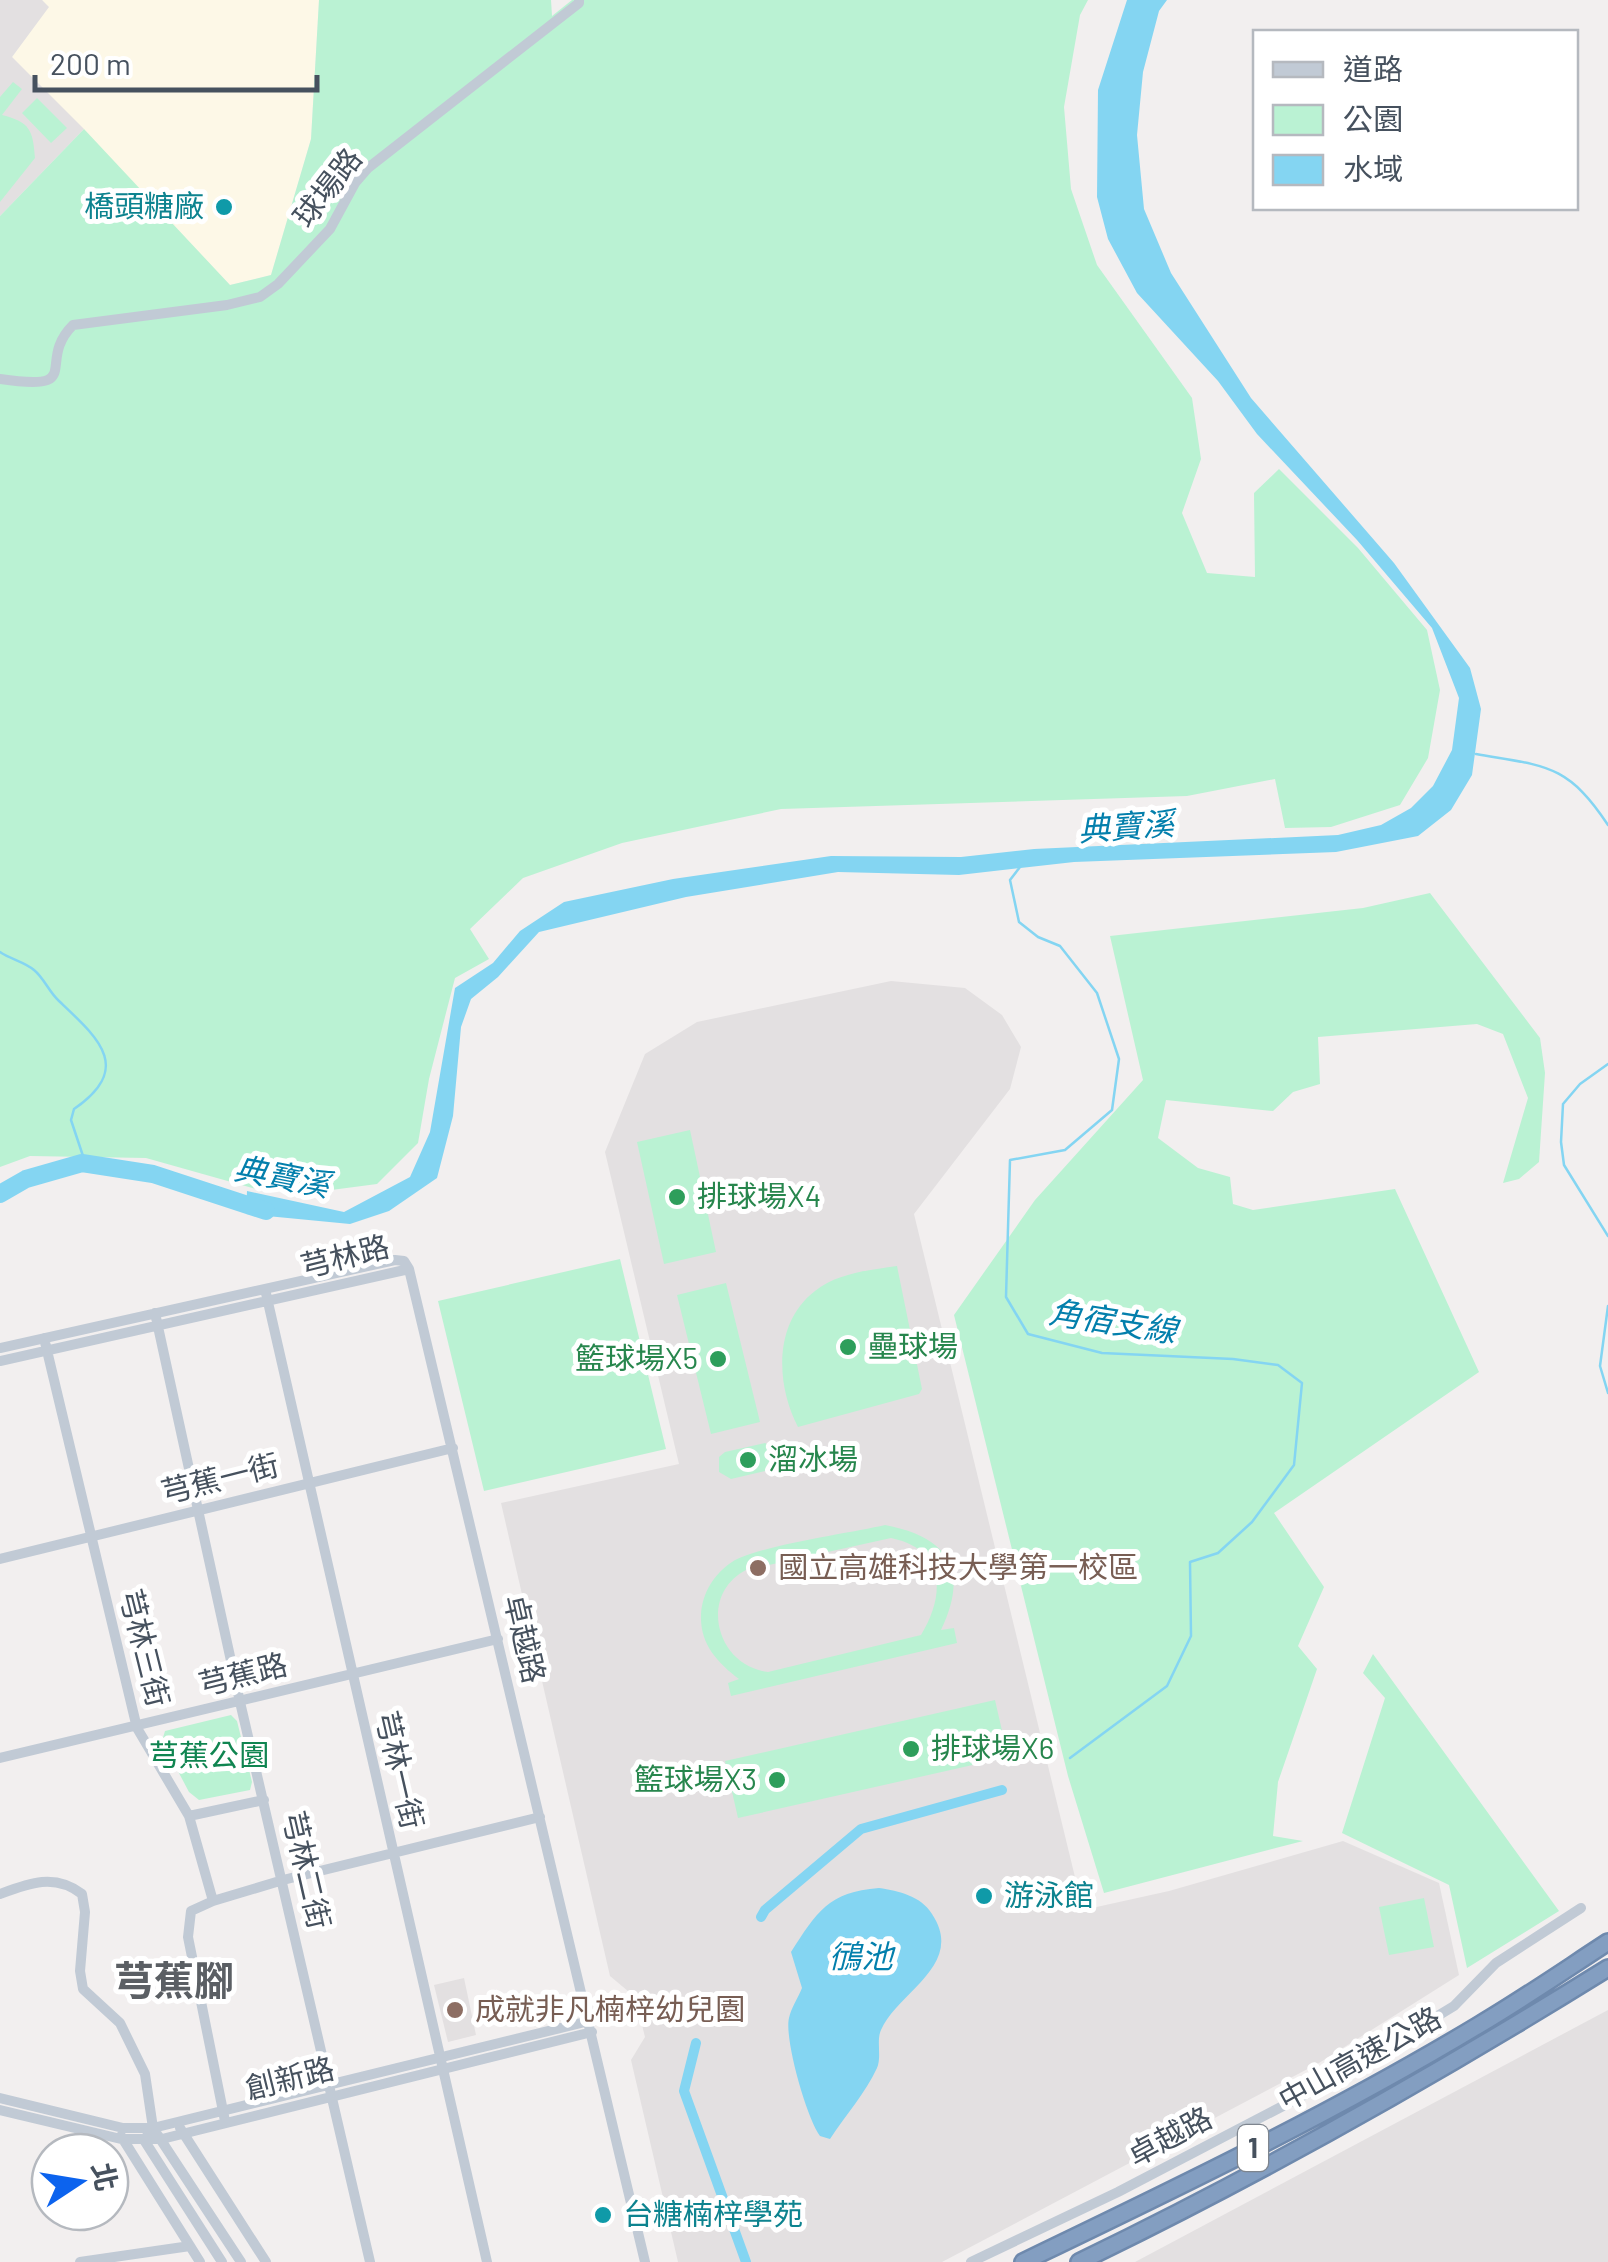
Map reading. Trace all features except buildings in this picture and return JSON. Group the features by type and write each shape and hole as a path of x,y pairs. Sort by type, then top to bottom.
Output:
{"highway":[{"name":"中山高速公路","path":"1023,2262 1326,2110 1478,2026 1608,1942"},
{"name":"中山高速公路","path":"1079,2262 1180,2214 1366,2113 1608,1968"}],"street":[{"name":"球場路","path":"0,379 47,382 53,375 64,333 73,325 227,305 260,297 278,284 330,229 355,183 368,168 579,4 579,0"},
{"name":"芎林路","path":"0,1361 158,1326 395,1260 404,1261 409,1269"},
{"name":"卓越路","path":"409,1269 645,2262"},
{"name":"芎林路","path":"0,1348 155,1312 266,1295"},
{"name":"芎林一街","path":"266,1295 488,2262"},
{"name":"芎林二街","path":"155,1312 240,1702 370,2262"},
{"name":"芎林三街","path":"44,1338 137,1728 189,1816 213,1901"},
{"name":"芎蕉一街","path":"0,1559 453,1448"},
{"name":"芎蕉路","path":"0,1758 498,1639"},
{"path":"189,1816 264,1800"},
{"path":"224,2115 188,1936 192,1911 283,1880 540,1817"},
{"path":"0,1894 26,1884 55,1881 82,1894 83,1989 120,2023 145,2074 153,2128 241,2262"},
{"name":"卓越路","path":"971,2262 1118,2192 1329,2082 1454,2006 1496,1963 1580,1908"},
{"name":"創新路","path":"130,2136 162,2139 180,2128 224,2115 590,2027"},
{"name":"創新路","path":"0,2098 119,2132"},
{"name":"創新路","path":"0,2110 117,2132"},
{"path":"153,2128 144,2140 222,2262"},
{"path":"180,2128 266,2262"},
{"name":"創新路","path":"128,2132 180,2128"},
{"path":"130,2146 200,2262"},
{"path":"80,2262 190,2246"}],"shaded area":[{"path":"0,0 42,0 49,7 12,57 84,129 0,216"},
{"name":"橋頭糖廠","path":"42,0 319,0 311,139 271,275 230,285 12,57 48,7"},
{"name":"國立高雄科技大學第一校區","path":"891,981 965,988 1002,1015 1021,1047 1010,1089 914,1214 1083,1910 1169,1891 1343,1841 1439,1883 1459,1975 1319,2063 942,2262 678,2262 631,2060 645,2037 635,1997 610,1976 501,1503 679,1464 605,1152 645,1054 697,1022"},
{"name":"成就非凡楠梓幼兒園","path":"464,1978 476,2035 448,2042 434,1985"},
{"path":"1608,2010 1608,2262 1135,2262"}],"green space":[{"path":"319,0 551,0 552,16 572,0 1088,0 1080,15 1064,107 1071,189 1097,265 1192,398 1201,459 1182,513 1207,573 1255,577 1254,493 1279,469 1358,548 1427,630 1440,690 1428,758 1400,805 1331,827 1285,828 1275,779 1187,796 781,809 622,843 523,878 470,929 489,959 455,978 429,1079 418,1143 377,1184 316,1192 256,1189 146,1158 30,1156 0,1167 0,216 84,129 230,285 271,275 311,139"},
{"path":"13,82 22,89 2,115 28,129 35,158 0,202 0,97"},
{"path":"37,98 67,128 51,143 22,113"},
{"path":"1430,893 1540,1038 1545,1073 1539,1162 1519,1179 1503,1183 1528,1098 1503,1034 1477,1024 1318,1037 1320,1084 1293,1092 1273,1111 1166,1100 1158,1138 1198,1168 1230,1177 1233,1204 1253,1210 1395,1189 1479,1372 1274,1513 1324,1587 1298,1646 1317,1669 1278,1782 1273,1836 1303,1841 1104,1893 1068,1776 954,1315 1035,1200 1143,1080 1110,936 1363,908"},
{"name":"排球場X4","path":"690,1130 716,1252 664,1264 637,1142"},
{"path":"620,1259 666,1449 484,1491 438,1301"},
{"name":"壘球場","path":"897,1266 922,1389 919,1394 798,1427 785,1393 782,1355 785,1337 801,1304 833,1280"},
{"name":"籃球場X5","path":"726,1283 760,1422 711,1434 677,1295"},
{"name":"溜冰場","path":"765,1443 777,1450 777,1464 769,1470 731,1479 719,1472 719,1457 725,1452"},
{"path":"885,1525 924,1538 948,1559 953,1590 941,1630 954,1628 957,1643 731,1696 728,1683 739,1679 711,1652 701,1625 704,1599 720,1572 732,1562 761,1551","holes":["891,1538 922,1552 936,1575 934,1604 921,1635 768,1672 750,1667 726,1644 719,1628 722,1596 731,1581 746,1570"]},
{"path":"1373,1654 1559,1911 1467,1968 1449,1885 1342,1833 1385,1698 1363,1673"},
{"name":"排球場X6","path":"995,1700 1008,1757 738,1818 725,1761"},
{"name":"芎蕉公園","path":"231,1715 237,1721 252,1782 250,1790 199,1800 189,1792 162,1741 165,1731"},
{"path":"1424,1898 1434,1947 1389,1955 1379,1907"}],"water":[{"path":"1127,0 1167,0 1159,11 1143,72 1137,135 1144,209 1171,273 1251,398 1394,563 1470,668 1481,709 1472,775 1451,810 1418,836 1336,852 1074,862 959,875 838,872 686,897 539,932 498,977 471,999 461,1027 453,1116 437,1178 389,1211 350,1224 246,1214 247,1191 344,1212 410,1177 430,1132 455,988 493,963 520,931 564,902 673,879 831,856 961,857 1034,849 1338,835 1381,825 1411,808 1433,786 1452,750 1459,698 1432,628 1357,540 1257,434 1218,381 1137,293 1108,239 1097,197 1098,90"},
{"name":"鴴池","path":"879,1888 909,1895 922,1903 940,1932 941,1948 925,1977 889,2016 881,2030 877,2068 830,2139 820,2136 815,2127 793,2060 789,2018 802,1988 791,1952 826,1906 847,1894"}],"waterway":[{"path":"1476,754 1537,765 1566,778 1580,789 1608,825"},
{"name":"角宿支線","path":"1020,867 1010,880 1019,922 1038,937 1060,946 1097,993 1119,1059 1112,1110 1065,1150 1010,1160 1006,1297 1028,1334 1102,1353 1278,1365 1302,1383 1294,1465 1252,1522 1218,1553 1190,1562 1191,1636 1167,1686 1070,1758"},
{"name":"典寶溪","path":"0,952 38,973 104,1054 102,1080 74,1109 71,1120 88,1171 82,1163"},
{"path":"1608,1064 1580,1084 1563,1104 1561,1142 1564,1165 1608,1236"},
{"name":"典寶溪","path":"0,1194 26,1179 82,1163 153,1174 266,1211"},
{"path":"1608,1306 1600,1366 1608,1393"},
{"name":"角宿支線","path":"761,1917 861,1829 1002,1790"},
{"name":"角宿支線","path":"696,2043 684,2091 746,2262"}],"place":[{"name":"橋頭糖廠","path":"224,207"},
{"name":"排球場X4","path":"677,1197"},
{"name":"壘球場","path":"848,1347"},
{"name":"籃球場X5","path":"718,1359"},
{"name":"溜冰場","path":"748,1460"},
{"name":"國立高雄科技大學第一校區","path":"758,1568"},
{"name":"排球場X6","path":"911,1749"},
{"name":"籃球場X3","path":"777,1780"},
{"name":"游泳館","path":"984,1896"},
{"name":"成就非凡楠梓幼兒園","path":"455,2010"},
{"name":"台糖楠梓學苑","path":"603,2215"}],"district":[{"name":"芎蕉腳","path":"174,1981"}]}
